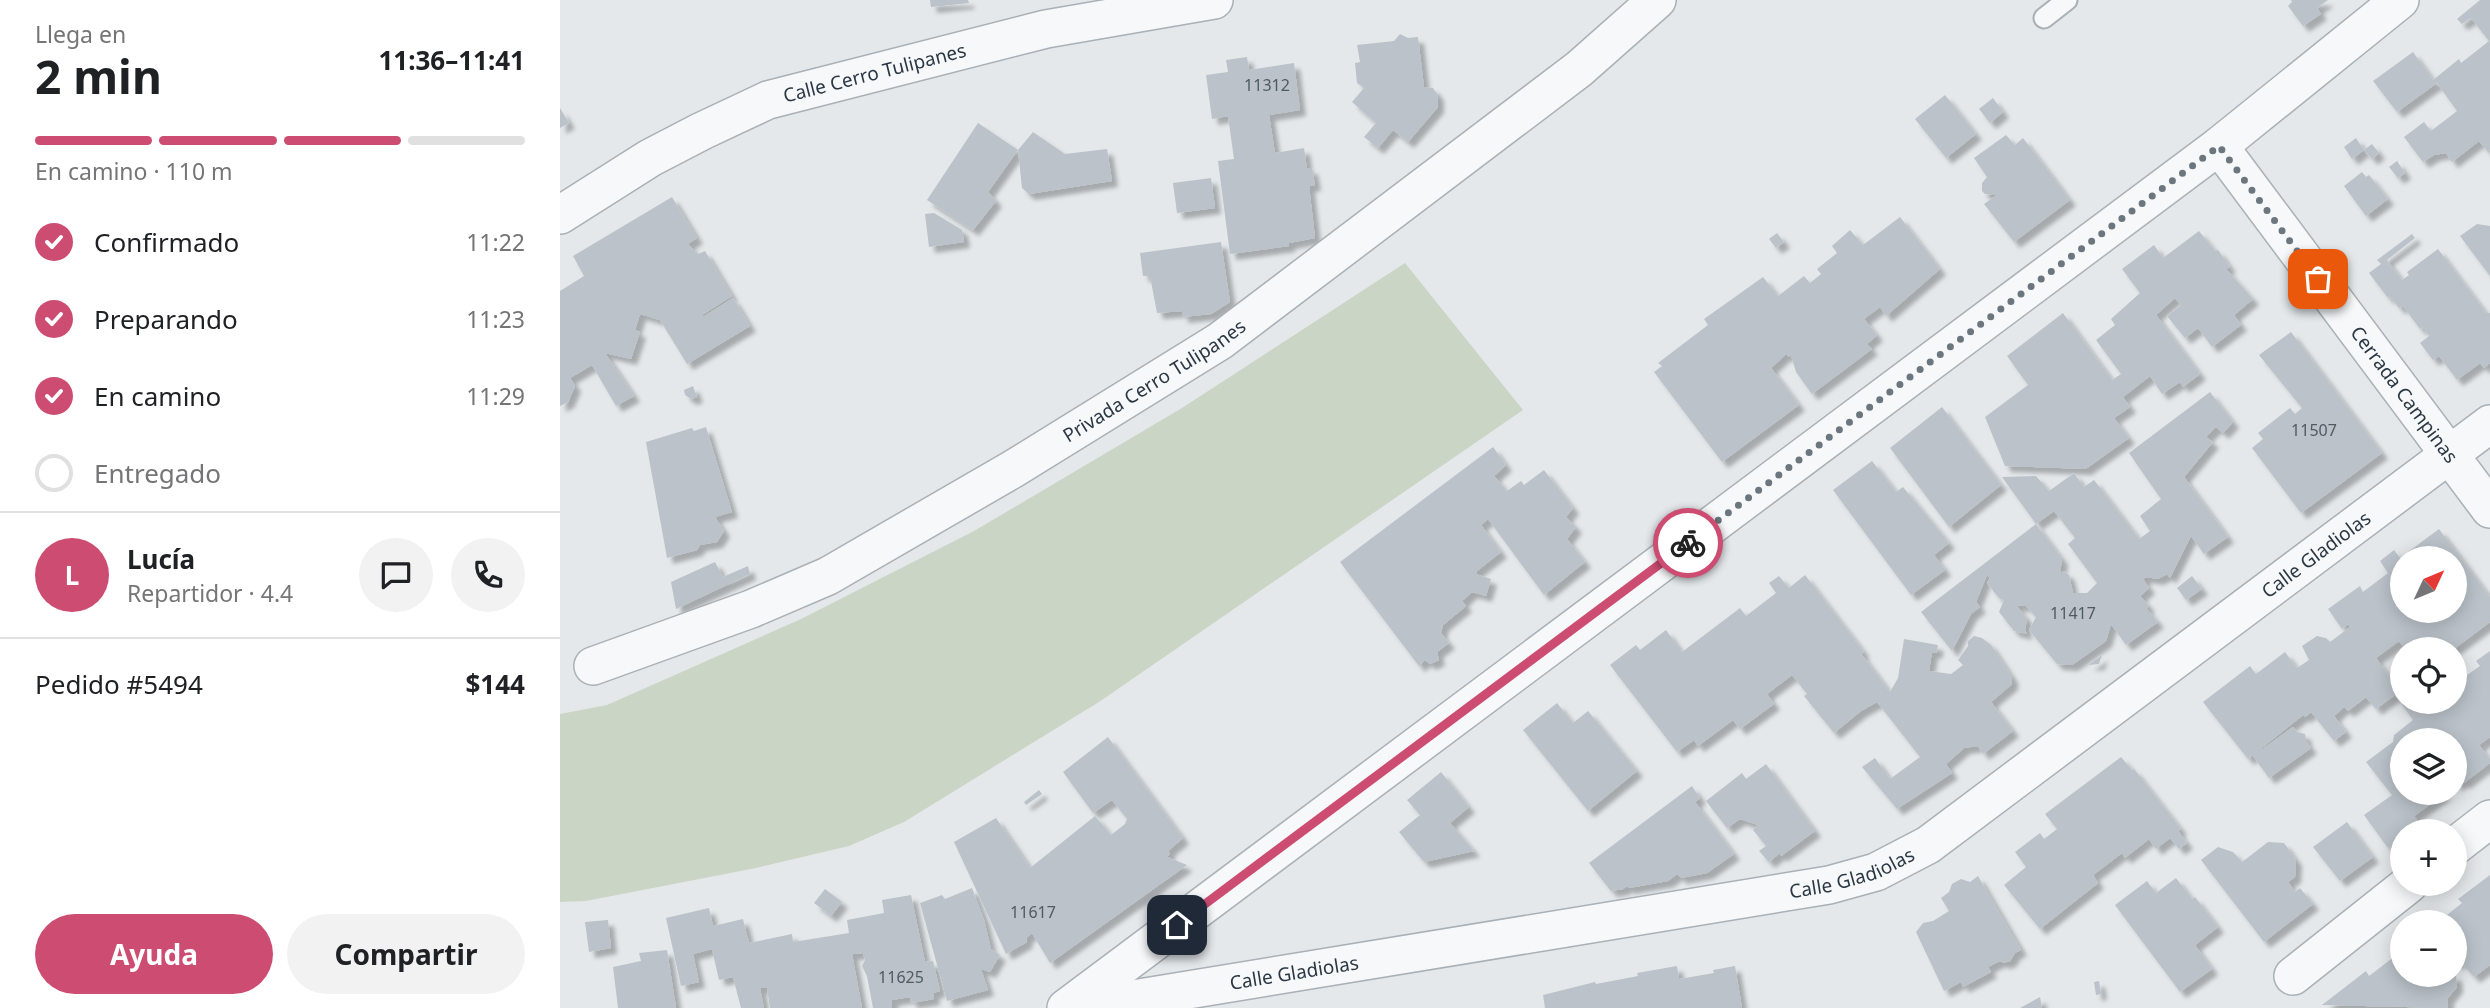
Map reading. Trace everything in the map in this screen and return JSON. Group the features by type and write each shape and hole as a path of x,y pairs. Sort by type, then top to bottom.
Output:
{"street":[{"name":"Calle Cerro Tulipanes","path":"560,215 650,158 768,100 1046,29 1214,0"},
{"name":"Privada Cerro Tulipanes","path":"593,666 751,609 828,576 1013,469 1220,341 1579,69 1657,0"},
{"path":"1066,1008 2219,146 2400,0"},
{"name":"Cerrada Campinas","path":"2219,146 2490,509"},
{"name":"Calle Gladiolas","path":"1078,1008 1829,886 1876,872 1928,845 2451,456 2490,424"},
{"path":"2467,837 2490,819"},
{"path":"2294,976 2394,896"}],"lane":[{"path":"2044,18 2067,0"}],"green space":[{"path":"1405,263 1523,410 1099,702 904,822 849,846 756,868 586,901 560,902 560,714 607,705 801,619 974,531 1182,408"}],"building":[{"path":"930,0 968,0 969,3 931,7"},
{"path":"2291,0 2328,0 2317,8 2321,14 2303,26 2288,6"},
{"path":"2480,0 2490,0 2490,150 2488,152 2479,141 2452,162 2446,153 2434,155 2423,162 2404,137 2424,122 2431,131 2457,111 2437,83 2397,112 2373,81 2413,52 2433,80 2459,59 2461,63 2489,41 2471,18 2462,24 2457,19"},
{"path":"1400,34 1408,38 1418,37 1424,87 1433,88 1438,95 1438,107 1408,142 1393,130 1378,148 1364,137 1376,123 1352,102 1364,88 1357,83 1355,63 1360,62 1357,45 1394,41"},
{"path":"1247,57 1249,70 1294,63 1300,110 1269,115 1275,153 1304,148 1307,169 1312,168 1315,185 1309,186 1315,238 1289,243 1289,246 1230,254 1218,161 1234,159 1228,116 1212,119 1206,75 1228,72 1226,60"},
{"path":"1945,95 1976,134 1946,158 1915,119"},
{"path":"1993,98 2003,112 1990,123 1979,109"},
{"path":"560,108 569,123 560,128"},
{"path":"978,123 1018,150 988,192 996,201 973,230 927,200"},
{"path":"1033,132 1065,154 1107,149 1112,181 1029,194 1022,188 1018,150"},
{"path":"2006,135 2015,145 2023,138 2070,200 2014,242 1984,204 1997,195 1985,194 1982,191 1982,183 1987,177 1974,158"},
{"path":"2356,138 2364,150 2352,159 2344,147"},
{"path":"2372,144 2379,153 2372,159 2364,150"},
{"path":"2397,161 2405,173 2398,178 2389,167"},
{"path":"2362,172 2366,177 2369,175 2388,199 2366,216 2344,186"},
{"path":"1211,178 1215,208 1177,213 1173,183"},
{"path":"672,197 697,238 688,244 698,254 705,251 732,296 702,315 703,317 733,298 750,326 687,364 660,320 640,314 635,330 640,332 631,359 605,353 634,396 616,406 592,365 570,378 575,386 568,402 560,406 560,291 584,276 573,256"},
{"path":"934,213 962,230 964,242 929,247 925,214"},
{"path":"1900,217 1940,269 1886,316 1880,307 1864,319 1877,335 1867,344 1872,349 1812,394 1796,372 1791,355 1789,357 1786,354 1771,368 1799,405 1722,462 1654,372 1662,366 1658,363 1708,325 1704,319 1763,277 1778,296 1804,276 1810,283 1821,274 1817,269 1837,253 1832,246 1850,230 1863,245"},
{"path":"2477,224 2490,226 2490,276 2460,236"},
{"path":"2199,231 2215,251 2218,250 2230,267 2226,269 2253,299 2234,315 2241,325 2212,347 2198,328 2185,338 2167,316 2181,305 2175,298 2156,315 2200,374 2183,387 2180,382 2162,394 2150,376 2123,397 2130,407 2114,418 2129,438 2087,469 2005,466 1985,417 2028,385 2007,356 2063,313 2112,380 2121,374 2096,340 2115,325 2111,319 2140,293 2122,269 2154,245 2163,258"},
{"path":"1777,233 1784,242 1776,248 1769,239"},
{"path":"2412,234 2415,238 2387,260 2402,280 2409,275 2407,272 2438,249 2486,313 2490,313 2490,363 2484,368 2480,363 2457,380 2439,356 2433,360 2420,343 2429,336 2423,327 2420,329 2403,306 2399,308 2390,296 2388,298 2369,273 2381,264 2377,260"},
{"path":"1221,242 1230,302 1211,314 1182,317 1182,311 1157,313 1150,276 1143,276 1140,253"},
{"path":"2291,332 2382,453 2301,513 2252,448 2263,439 2258,433 2290,408 2295,414 2302,408 2259,355"},
{"path":"693,386 697,397 691,399 685,395 684,390"},
{"path":"2210,392 2233,422 2223,433 2216,427 2206,437 2213,442 2184,477 2228,537 2204,554 2191,536 2170,578 2167,574 2158,579 2143,579 2149,588 2140,596 2158,622 2126,645 2111,624 2106,641 2072,665 2057,664 2029,630 2036,617 2026,606 2016,605 2027,619 2027,634 2014,631 1999,612 2004,600 1999,598 1987,583 1990,578 1987,575 1976,602 1980,607 1971,614 1952,651 1921,612 2036,524 2002,477 2036,476 2049,491 2074,473 2084,487 2094,480 2139,539 2150,531 2140,516 2161,499 2129,453","holes":["2054,511 2075,538 2068,544 2097,583 2087,593 2073,593 2069,575 2064,571 2060,573 2062,559 2036,524"]},
{"path":"1942,407 2001,485 1949,527 1890,448"},
{"path":"706,427 732,512 715,517 724,531 717,542 700,545 697,550 667,558 646,442 692,428 694,431"},
{"path":"1493,447 1506,465 1494,476 1507,491 1521,481 1524,485 1544,470 1573,508 1566,517 1576,527 1567,539 1585,562 1544,595 1488,519 1481,525 1501,552 1477,571 1476,574 1491,579 1486,596 1472,592 1462,601 1466,606 1443,625 1441,633 1449,643 1437,652 1439,660 1430,664 1425,660 1419,666 1340,562"},
{"path":"1872,461 1896,492 1903,487 1949,543 1934,555 1945,570 1911,595 1833,490"},
{"path":"2439,529 2452,546 2416,546"},
{"path":"2390,553 2390,623 2468,623 2468,568 2490,597 2490,622 2467,639 2467,637 2390,637 2390,648 2376,658 2390,677 2390,699 2376,709 2366,697 2348,711 2344,707 2334,716 2346,732 2334,741 2311,712 2305,717 2303,715 2248,759 2203,702 2250,666 2256,674 2285,652 2297,668 2309,660 2302,646 2317,636 2330,642 2350,627 2348,624 2342,629 2328,609 2360,586 2363,592 2388,573 2380,561"},
{"path":"715,562 723,577 748,566 750,574 676,609 671,582"},
{"path":"1805,575 1864,652 1861,653 1890,692 1898,678 1904,639 1938,645 1936,653 1932,652 1929,671 1951,674 1963,665 1958,660 1968,646 1968,641 1974,636 1982,638 1991,645 2012,677 2012,684 1991,702 2013,731 1983,754 1978,746 1964,748 1946,764 1952,773 1897,809 1862,767 1875,758 1890,779 1920,757 1877,702 1834,733 1804,696 1807,694 1792,675 1767,694 1774,704 1740,729 1733,720 1698,746 1694,740 1677,752 1610,665 1636,645 1640,650 1666,630 1682,652 1740,608 1746,616 1776,593 1769,583 1779,576 1789,588"},
{"path":"2192,576 2202,589 2186,600 2177,588"},
{"path":"2490,651 2490,737 2479,745 2490,763 2467,781 2467,728 2403,728 2413,720 2409,714 2467,714 2467,675 2480,666 2476,661"},
{"path":"2102,655 2099,664 2088,665"},
{"path":"1557,703 1573,723 1588,711 1637,771 1588,811 1523,730"},
{"path":"2293,727 2297,732 2305,734 2311,748 2269,778 2253,756"},
{"path":"1108,737 1183,838 1168,851 1170,854 1167,857 1187,865 1050,963 1032,933 1026,938 1027,942 1006,954 954,842 996,818 1030,868 1095,816 1111,835 1125,824 1127,819 1112,800 1093,813 1063,772"},
{"path":"2390,744 2390,792 2366,762"},
{"path":"2121,757 2134,769 2181,829 2178,831 2187,843 2179,849 2170,838 2156,849 2149,839 2125,858 2122,853 2093,875 2098,883 2040,929 2004,885 2026,867 2015,852 2040,833 2044,839 2057,829 2045,814"},
{"path":"1766,764 1815,831 1769,862 1759,851 1766,846 1753,830 1758,825 1740,819 1727,828 1706,801 1742,773 1746,779"},
{"path":"1441,772 1469,807 1450,823 1474,851 1424,862 1399,832 1420,815 1407,800"},
{"path":"1692,786 1700,798 1695,802 1734,854 1707,873 1681,878 1677,874 1668,881 1629,888 1627,886 1611,891 1589,863"},
{"path":"1039,790 1042,794 1026,805 1024,802"},
{"path":"2390,796 2390,805 2429,805 2414,816 2416,819 2390,819 2388,848 2364,815"},
{"path":"2347,822 2373,857 2340,881 2313,847"},
{"path":"2268,842 2284,843 2296,860 2295,877 2288,882 2295,892 2300,888 2313,904 2264,942 2201,860 2218,847 2233,852 2242,862"},
{"path":"2490,875 2490,965 2474,977 2467,969 2467,910 2453,910 2462,903 2458,899 2467,896 2467,892"},
{"path":"1978,876 2021,950 2015,953 2010,961 2000,961 1988,967 1991,972 1963,987 1961,982 1944,991 1916,932 1923,923 1933,921 1949,911 1941,898 1949,892 1952,884 1961,879 1970,882"},
{"path":"2176,878 2218,927 2195,945 2212,969 2180,992 2115,905 2147,881 2156,893"},
{"path":"972,888 991,949 1000,955 990,972 981,969 988,990 947,1001 920,903 942,895 945,899"},
{"path":"825,889 842,902 831,916 814,903"},
{"path":"911,895 925,962 933,961 940,991 933,993 934,999 911,1003 910,997 892,1000 892,1008 873,1008 867,976 862,966 865,960 863,953 852,954 862,1008 770,1008 767,988 760,988 764,1008 741,1008 733,977 719,980 712,949 693,954 699,982 681,986 666,918 709,908 713,926 743,919 749,943 792,934 793,942 849,933 847,920 884,913 882,900"},
{"path":"608,920 611,948 589,952 585,922"},
{"path":"667,950 676,1008 618,1008 613,967 641,961 639,953"},
{"path":"2390,960 2390,987 2457,987 2448,998 2448,1008 2322,1005 2366,971 2369,976"},
{"path":"1677,966 1679,979 1735,966 1742,1008 1545,1008 1543,995"},
{"path":"2099,981 2101,994 2096,995 2094,982"},
{"path":"2040,997 2042,1008 2020,1008"}],"way so far":[{"path":"1688,543 2219,146 2318,279"}],"route":[{"path":"1177,925 1688,543"}]}
